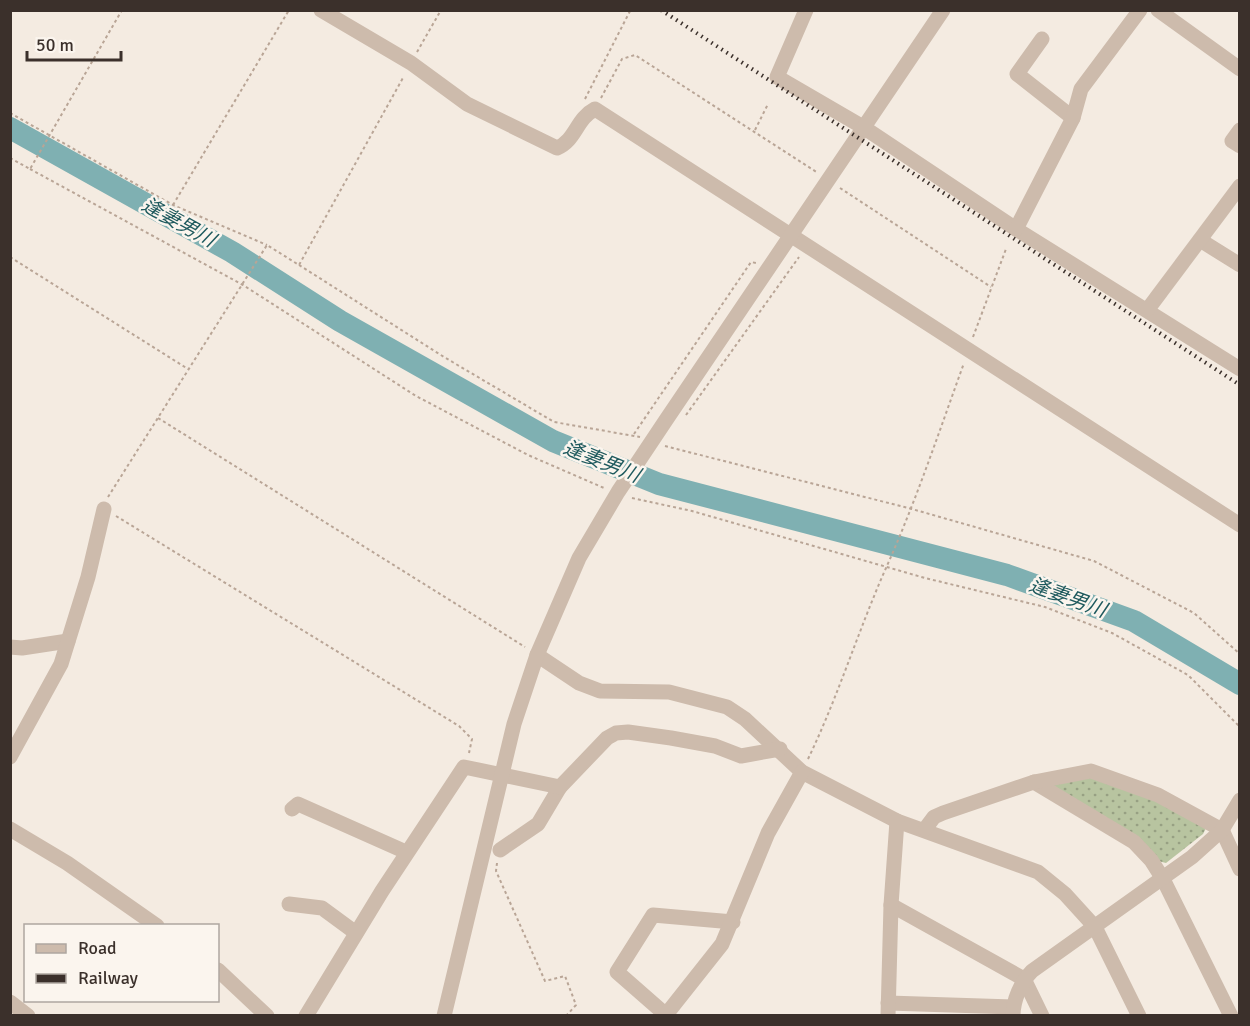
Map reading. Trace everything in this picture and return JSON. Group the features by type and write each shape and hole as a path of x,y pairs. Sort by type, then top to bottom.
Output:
{"street":[{"path":"321,10 411,63 467,104 557,148 569,143 589,112 806,246 1239,525"},
{"path":"806,10 777,77 863,127 1016,229 1148,309 1239,369"},
{"path":"444,1016 502,774 537,654 579,558 618,492 943,10"},
{"path":"1016,229 1073,118 1081,89 1140,10"},
{"path":"1158,10 1239,69"},
{"path":"1042,39 1017,74 1073,118"},
{"path":"1239,130 1232,141 1239,146"},
{"path":"1148,309 1239,186"},
{"path":"1200,240 1239,265"},
{"path":"10,757 61,664 88,577 104,509"},
{"path":"10,647 22,648 68,641"},
{"path":"537,654 579,683 600,691 669,692 727,707 746,719 780,748 802,772 897,821 926,829 1038,872 1065,894 1095,927 1138,1016"},
{"path":"500,850 538,824 560,787 607,738 616,733 671,738 715,746 741,756 780,748"},
{"path":"306,1016 406,852 464,767 560,787"},
{"path":"926,829 934,817 1034,782 1091,771 1158,795 1222,831 1239,868"},
{"path":"733,922 652,915 617,972 666,1015 722,944 733,922 768,833 802,772"},
{"path":"1034,782 1134,842 1151,860 1163,879 1231,1016"},
{"path":"897,821 891,905 888,1009 1013,1011 1024,979 1163,879 1222,831 1239,800"},
{"path":"292,809 298,804 406,852"},
{"path":"10,829 68,863 154,924"},
{"path":"289,904 322,908 356,933"},
{"path":"891,905 1024,979 1042,1016"},
{"path":"219,971 267,1016"},
{"path":"10,1002 28,1016"}],"path":[{"path":"30,169 122,10"},
{"path":"173,205 289,10"},
{"path":"299,265 441,10"},
{"path":"630,11 578,112 589,112 622,59 635,55 755,130 992,287"},
{"path":"755,130 768,104"},
{"path":"10,113 173,205 267,244 444,357 554,422 634,435 649,447 912,509 1094,561 1194,613 1239,654"},
{"path":"10,158 243,285 416,396 528,454 598,486 636,500 692,511 886,567 1045,608 1112,633 1188,675 1239,727"},
{"path":"267,244 107,499 104,509 459,726 472,739 464,767"},
{"path":"666,420 688,415 806,246"},
{"path":"802,772 837,696 886,567 912,509 1006,249"},
{"path":"10,257 188,369"},
{"path":"634,435 751,262 769,266"},
{"path":"158,418 537,654"},
{"path":"500,850 496,871 545,981 565,976 576,1005 566,1016"}],"green space":[{"path":"1078,774 1157,797 1207,826 1203,834 1166,863 1158,861 1057,793 1052,782"}],"waterway":[{"name":"逢妻男川","path":"10,128 232,252 340,321 553,441 659,484 1007,575 1134,621 1240,684"}],"railway":[{"path":"661,10 1240,385"}]}
